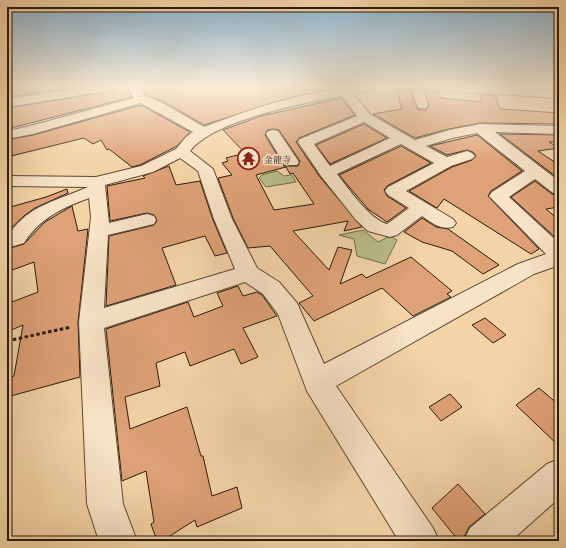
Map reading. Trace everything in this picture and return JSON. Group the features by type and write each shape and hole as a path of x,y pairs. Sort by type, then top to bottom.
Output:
{"street":[{"path":"7,135 28,131 92,113"},
{"path":"169,113 203,132"},
{"path":"7,241 17,238 20,231 43,212 96,186 147,169 181,152 191,140 203,132 255,113"},
{"path":"362,113 366,117 407,142 446,163"},
{"path":"291,162 277,140 305,142 366,117"},
{"path":"480,128 559,189"},
{"path":"326,173 407,142 480,128 559,130"},
{"path":"537,129 559,143"},
{"path":"305,142 326,173 362,216 375,227 390,231 421,208"},
{"path":"181,152 205,169 226,225 248,273 271,288 289,310 317,382 420,541"},
{"path":"446,223 394,191 446,163 467,156"},
{"path":"481,204 498,196 536,171"},
{"path":"7,181 96,186"},
{"path":"96,186 100,217 91,322 105,504 118,541"},
{"path":"317,382 526,268 559,256 498,196"},
{"path":"99,231 147,220"},
{"path":"91,322 248,273"},
{"path":"483,541 555,487"}],"path":[{"path":"7,341 91,322"}],"green space":[{"path":"277,171 284,176 292,175 296,182 266,187 259,178 262,175"},
{"path":"363,230 378,242 390,236 397,240 385,264 357,256 354,239 339,235"}],"building":[{"path":"7,113 71,113 7,129"},
{"path":"114,113 155,113 190,132 177,146 140,165 132,167 109,149 107,150 101,140 93,144 84,138 7,157 7,140 33,135"},
{"path":"182,113 243,113 204,125"},
{"path":"276,113 353,113 355,115 299,138 296,142 320,177 362,227 344,231 348,221 293,231 329,270 338,247 352,250 340,284 362,274 366,278 411,257 452,291 447,294 451,297 413,316 382,288 314,321 299,303 313,296 270,246 248,248 233,218 218,178 232,175 222,163 228,161 226,158 245,153 223,130 261,116","holes":["267,130 279,130 300,161 298,166 284,166 265,135","286,167 290,174 293,173 314,204 274,210 256,175"]},
{"path":"381,113 553,113 559,113 559,124 480,123 415,138 373,114"},
{"path":"364,124 387,138 330,164 316,145"},
{"path":"500,134 559,135 559,141 549,142 559,148 538,151 559,165 559,179"},
{"path":"477,135 522,171 491,191 488,196 539,249 531,254 444,199 437,208 409,191 452,167 472,160 476,156 473,152 467,150 447,155 430,146"},
{"path":"401,146 431,163 387,186 384,190 387,196 406,208 387,222 368,209 339,175"},
{"path":"169,166 176,185 200,181 213,220 227,253 215,256 205,236 162,248 176,285 106,306 109,236 154,225 157,221 154,215 147,213 110,221 107,186 145,178 143,176"},
{"path":"535,181 552,194 559,195 559,207 546,209 559,220 559,238 557,239 511,197"},
{"path":"67,189 68,193 35,208 7,232 7,208 46,197"},
{"path":"72,206 78,231 88,229 78,322 80,377 7,397 7,378 14,376 23,325 7,332 7,304 38,292 34,262 7,272 7,249 24,244 45,222"},
{"path":"422,218 436,227 448,229 499,265 483,274 452,251 422,242 404,232"},
{"path":"238,286 243,296 257,292 262,295 277,316 243,328 258,357 241,364 234,349 190,366 185,352 156,363 160,386 125,397 130,429 187,407 201,456 203,456 212,496 237,487 242,508 197,527 195,520 162,541 157,541 151,524 154,522 146,471 122,481 106,329 188,302 194,317 223,306 217,293"},
{"path":"485,318 506,335 493,343 472,325"},
{"path":"539,388 559,405 559,446 516,405"},
{"path":"450,394 462,407 441,421 429,407"},
{"path":"458,484 485,514 469,527 465,535 459,541 432,508"}],"place":[{"name":"金龍寺","path":"249,159"}]}
